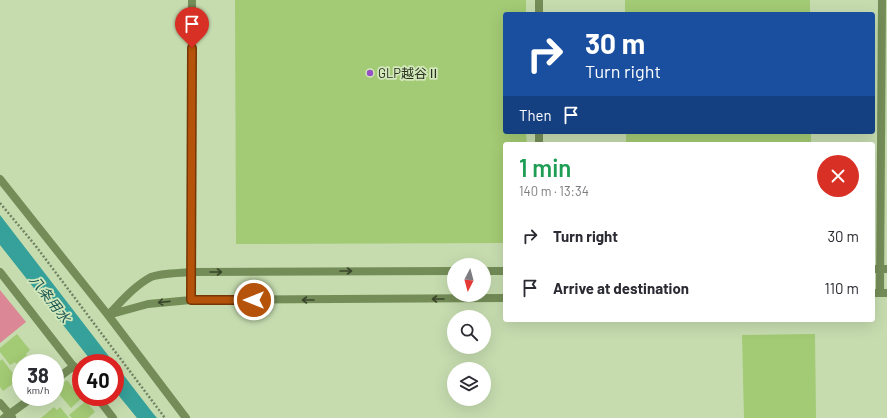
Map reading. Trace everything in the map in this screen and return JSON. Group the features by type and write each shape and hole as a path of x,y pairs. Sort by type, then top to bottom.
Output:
{"street":[{"path":"191,300 192,0"},
{"path":"539,0 539,12"},
{"path":"880,293 882,0"},
{"path":"0,179 108,315 186,418"},
{"path":"108,315 136,288 152,277 191,272 447,271"},
{"path":"491,271 503,271"},
{"path":"0,272 72,363"},
{"path":"108,315 148,304 191,300 503,298"},
{"path":"0,403 9,417 22,406"},
{"path":"104,406 114,418"}],"path":[{"path":"0,203 35,245 165,418"}],"shaded area":[{"path":"0,290 26,322 0,343"}],"water":[{"name":"八条用水","path":"0,215 107,354 86,354 0,245"},
{"path":"124,376 157,418 137,418 124,402"}],"building":[{"name":"GLP越谷Ⅱ","path":"235,0 526,0 526,12 503,12 503,134 526,134 527,142 503,142 503,243 236,244"},
{"path":"625,0 810,0 810,12 625,12"},
{"path":"626,134 811,134 811,142 626,142"},
{"path":"17,334 30,350 26,354 12,354 12,364 10,365 0,352 0,348"},
{"path":"815,334 816,418 744,418 742,335"},
{"path":"2,359 12,372 12,384 3,391 0,387 0,361"},
{"path":"67,380 72,386 73,406 71,408 64,400 64,382"},
{"path":"80,406 90,406 95,412 88,418 72,418 69,415"},
{"path":"54,407 57,410 60,407 69,418 41,418"}],"place":[{"name":"GLP越谷Ⅱ","path":"370,73"}],"route":[{"path":"192,48 191,300 254,300"}]}
